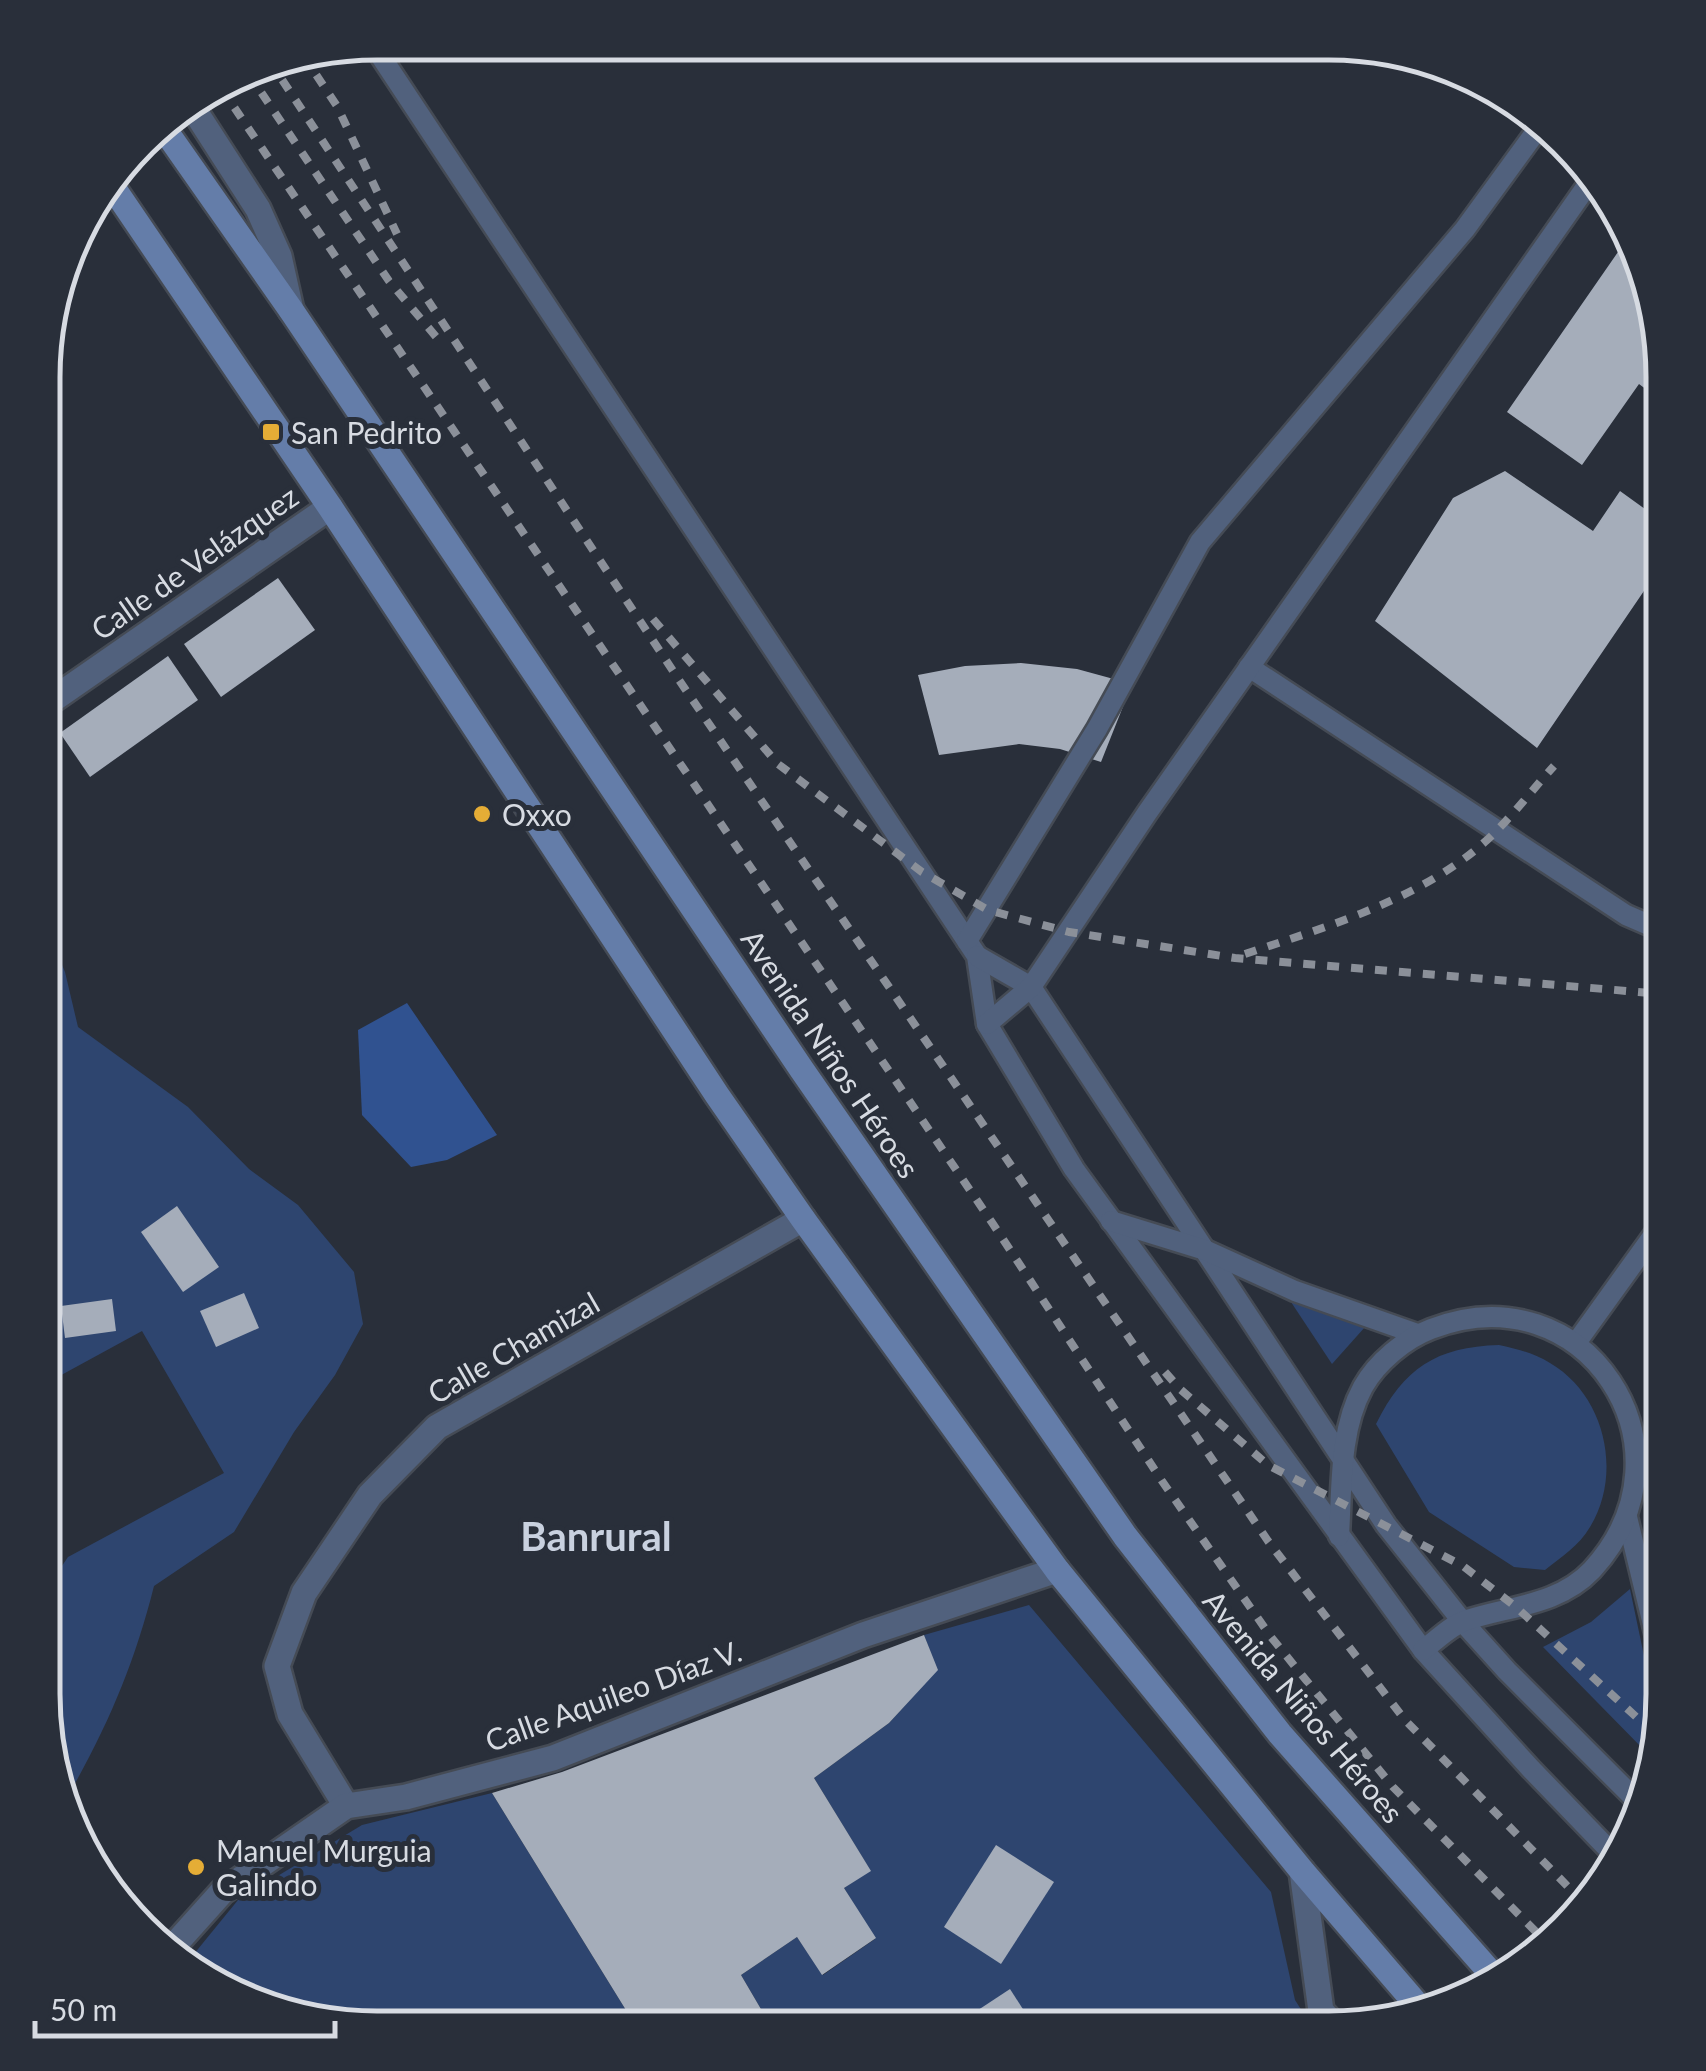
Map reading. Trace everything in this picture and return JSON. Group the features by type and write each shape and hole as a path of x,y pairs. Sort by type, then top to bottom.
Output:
{"main road":[{"name":"Avenida Niños Héroes","path":"170,138 802,1070 1124,1536 1280,1734 1487,1969"},
{"path":"118,195 802,1219 1057,1570 1302,1871 1413,1999"}],"street":[{"path":"198,116 258,208 278,256 290,310"},
{"name":"Calle de Velázquez","path":"60,695 330,507"},
{"name":"Calle Chamizal","path":"346,1806 290,1714 276,1666 304,1593 370,1495 437,1427 802,1219"},
{"name":"Calle Aquileo Díaz V.","path":"179,1940 222,1892 346,1806 406,1797 552,1758 863,1635 1057,1570"},
{"path":"1302,1871 1321,2010"}],"lane":[{"path":"383,60 972,948 987,1024 1074,1170 1423,1650 1606,1846"},
{"path":"972,948 1200,542 1465,230 1533,135"},
{"path":"987,1024 1032,987 1147,813 1584,190"},
{"path":"1248,668 1626,915 1646,923"},
{"path":"972,948 1032,987 1386,1525 1507,1671 1630,1794"},
{"path":"1111,1220 1205,1250 1295,1291 1416,1334"},
{"path":"1576,1344 1645,1247"},
{"path":"1338,1536 1347,1430 1364,1387 1384,1361 1416,1334 1455,1319 1494,1315 1533,1322 1576,1344 1600,1365 1632,1423 1637,1456 1636,1484 1628,1517 1613,1545 1589,1573 1568,1589 1543,1601 1462,1621 1423,1650"},
{"path":"1628,1517 1645,1590"}],"shaded area":[{"path":"60,960 78,1027 188,1107 249,1169 298,1205 354,1272 363,1324 335,1375 294,1432 234,1532 154,1586 119,1693 74,1785 63,1735 60,1694 60,1569 68,1557 224,1473 142,1331 60,1376"},
{"path":"407,1003 497,1135 447,1160 411,1167 362,1115 358,1030"},
{"path":"1289,1299 1365,1327 1332,1364"},
{"path":"1499,1345 1538,1357 1569,1377 1596,1415 1603,1437 1605,1483 1600,1506 1581,1540 1545,1570 1514,1567 1429,1512 1376,1424 1398,1388 1424,1364 1457,1350"},
{"path":"1630,1589 1645,1661 1641,1747 1543,1647 1591,1622"},
{"path":"1029,1605 1271,1892 1295,2000 1301,2010 761,2010 741,1975 797,1937 823,1975 875,1939 844,1888 870,1870 814,1778 889,1723 937,1670 924,1635"},
{"path":"492,1793 626,2010 356,2010 315,2005 237,1978 195,1953 238,1900 362,1825"}],"building":[{"path":"1619,250 1635,295 1643,336 1646,389 1639,384 1582,465 1507,412"},
{"path":"1505,471 1593,531 1620,491 1646,510 1646,588 1537,748 1375,621 1453,498"},
{"path":"278,578 315,630 221,697 184,644"},
{"path":"168,656 198,700 90,777 60,733"},
{"path":"1021,663 1077,669 1132,684 1101,762 1060,749 1019,744 939,755 918,675 965,666"},
{"path":"177,1206 219,1267 183,1292 141,1232"},
{"path":"244,1293 259,1328 216,1347 200,1311"},
{"path":"112,1299 116,1331 65,1338 61,1306"},
{"path":"924,1635 938,1670 889,1723 814,1778 871,1871 844,1888 876,1938 822,1975 797,1937 741,1975 761,2010 626,2010 492,1793 562,1772"},
{"path":"996,1845 1054,1882 1001,1964 944,1927"},
{"path":"1010,1989 1023,2010 978,2010"}],"railway":[{"path":"311,67 337,106 397,234"},
{"path":"279,76 679,680 1268,1541 1405,1720 1575,1893"},
{"path":"256,85 389,281 443,345"},
{"path":"228,98 1271,1637 1393,1787 1537,1933"},
{"path":"653,619 778,764 922,872 988,910 1069,932 1235,958 1646,993"},
{"path":"1245,954 1372,909 1433,879 1487,840 1554,766"},
{"path":"1165,1372 1268,1465 1463,1566 1516,1607 1644,1724"}],"place":[{"name":"San Pedrito","path":"271,432"},
{"name":"Oxxo","path":"482,814"},
{"name":"Manuel Murguia Galindo","path":"196,1867"}],"district":[{"name":"Banrural","path":"596,1536"}]}
